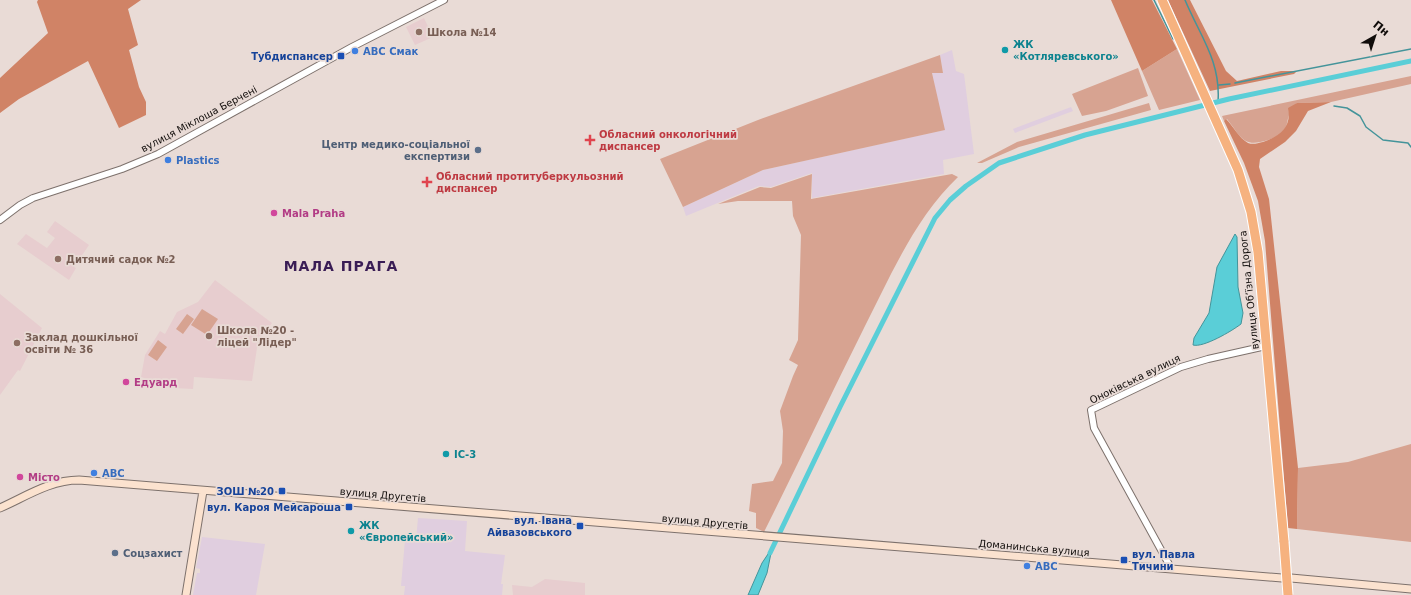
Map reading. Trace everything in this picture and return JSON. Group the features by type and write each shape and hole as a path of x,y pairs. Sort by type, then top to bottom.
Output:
{"highway":[{"name":"вулиця Обʼїзна Дорога","path":"1162,0 1238,170 1253,218 1258,252 1288,595"}],"main road":[{"name":"вулиця Другетів","path":"0,508 49,485 68,480 784,538"},
{"path":"186,595 203,491"},
{"name":"Доманинська вулиця","path":"784,538 1282,578"},
{"path":"1291,578 1411,589"}],"street":[{"name":"вулиця Міклоша Берчені","path":"0,220 20,205 33,198 115,171 158,154 359,42 444,0"},
{"name":"Оноківська вулиця","path":"1171,568 1094,428 1091,410 1181,367 1208,359 1266,346"}],"shaded area":[{"path":"38,0 141,0 128,9 138,45 129,50 139,87 146,102 146,115 119,128 88,61 19,99 0,113 0,78 48,33 37,2"},
{"path":"1111,0 1152,0 1177,49 1142,71"},
{"path":"1168,0 1190,0 1226,71 1237,81 1281,71 1297,71 1294,74 1210,91"},
{"name":"Школа №14","path":"424,18 433,37 415,45 406,27"},
{"path":"1177,49 1200,100 1159,110 1142,71"},
{"path":"952,50 956,71 964,74 974,154 943,160 944,174 812,198 812,173 771,187 759,186 686,216 683,207 763,170 944,130 932,73 943,73 940,55"},
{"path":"940,55 943,73 932,73 945,130 763,170 683,207 660,159 758,120"},
{"path":"1138,68 1148,96 1106,111 1082,116 1072,94"},
{"path":"1411,76 1411,84 1331,102 1297,103 1288,117 1283,132 1275,137 1260,142 1253,143 1244,140 1227,119 1224,121 1222,116"},
{"path":"1331,102 1308,111 1296,131 1285,142 1260,159 1259,167 1269,199 1298,468 1297,529 1288,528 1265,241 1258,201 1244,163 1224,121 1226,119 1245,141 1250,144 1256,144 1275,137 1283,130 1288,120 1288,108 1297,103"},
{"path":"1149,103 1151,110 1019,147 982,163 977,163 1017,142"},
{"path":"1071,107 1073,111 1015,133 1013,129"},
{"path":"812,174 811,199 952,174 958,177 929,210 905,248 851,354 764,532 756,528 756,513 749,511 752,484 773,481 782,463 783,431 780,411 798,365 789,360 798,340 801,235 793,216 792,201 738,201 718,204 760,187 771,188"},
{"name":"Дитячий садок №2","path":"55,221 89,245 74,267 76,268 69,280 17,244 26,234 47,248 55,238 47,232"},
{"name":"Школа №20 - ліцей \"Лідер\"","path":"215,280 272,323 261,337 257,348 252,381 194,377 193,389 174,388 141,377 145,355 160,331 165,334 177,312 198,302"},
{"name":"Заклад дошкільної освіти № 36","path":"0,294 42,328 20,371 18,370 0,395"},
{"path":"202,309 218,319 207,335 191,325"},
{"path":"187,314 194,319 183,334 176,329"},
{"path":"158,340 167,347 157,361 148,355"},
{"path":"1411,444 1411,542 1297,529 1298,468 1348,462"},
{"path":"418,518 467,521 465,551 505,555 501,584 503,584 502,595 404,595 405,586 401,586 405,540 416,541"},
{"path":"202,537 265,544 256,595 193,595 197,573 200,573 200,569 196,568"},
{"path":"545,579 585,583 585,595 513,595 512,585 532,587"}],"water":[{"path":"1235,234 1237,237 1238,287 1243,313 1241,324 1210,342 1193,345 1194,338 1209,313 1217,267"},
{"path":"772,548 767,573 758,595 748,595 762,563"}],"waterway":[{"path":"1154,0 1173,39"},
{"path":"1185,0 1213,61 1218,87 1218,102"},
{"path":"1235,83 1411,49"},
{"path":"770,553 840,407 935,218 950,200 966,186 999,163 1085,135 1229,99 1411,61"},
{"path":"1219,85 1230,84"},
{"path":"1334,106 1347,108 1360,116 1366,127 1383,140 1408,143 1411,147"}],"place":[{"name":"Школа №14","path":"419,32"},
{"name":"ЖК «Котляревського»","path":"1005,50"},
{"name":"ABC Смак","path":"355,51"},
{"name":"Тубдиспансер","path":"341,56"},
{"name":"Обласний онкологічний диспансер","path":"590,140"},
{"name":"Центр медико-соціальної експертизи","path":"478,150"},
{"name":"Plastics","path":"168,160"},
{"name":"Обласний протитуберкульозний диспансер","path":"427,182"},
{"name":"Mala Praha","path":"274,213"},
{"name":"Дитячий садок №2","path":"58,259"},
{"name":"Школа №20 - ліцей \"Лідер\"","path":"209,336"},
{"name":"Заклад дошкільної освіти № 36","path":"17,343"},
{"name":"Едуард","path":"126,382"},
{"name":"ІС-3","path":"446,454"},
{"name":"АВС","path":"94,473"},
{"name":"Місто","path":"20,477"},
{"name":"ЗОШ №20","path":"282,491"},
{"name":"вул. Кароя Мейсароша","path":"349,507"},
{"name":"вул. Івана Айвазовського","path":"580,526"},
{"name":"ЖК «Європейський»","path":"351,531"},
{"name":"Соцзахист","path":"115,553"},
{"name":"вул. Павла Тичини","path":"1124,560"},
{"name":"ABC","path":"1027,566"}],"district":[{"name":"МАЛА ПРАГА","path":"341,266"}]}
